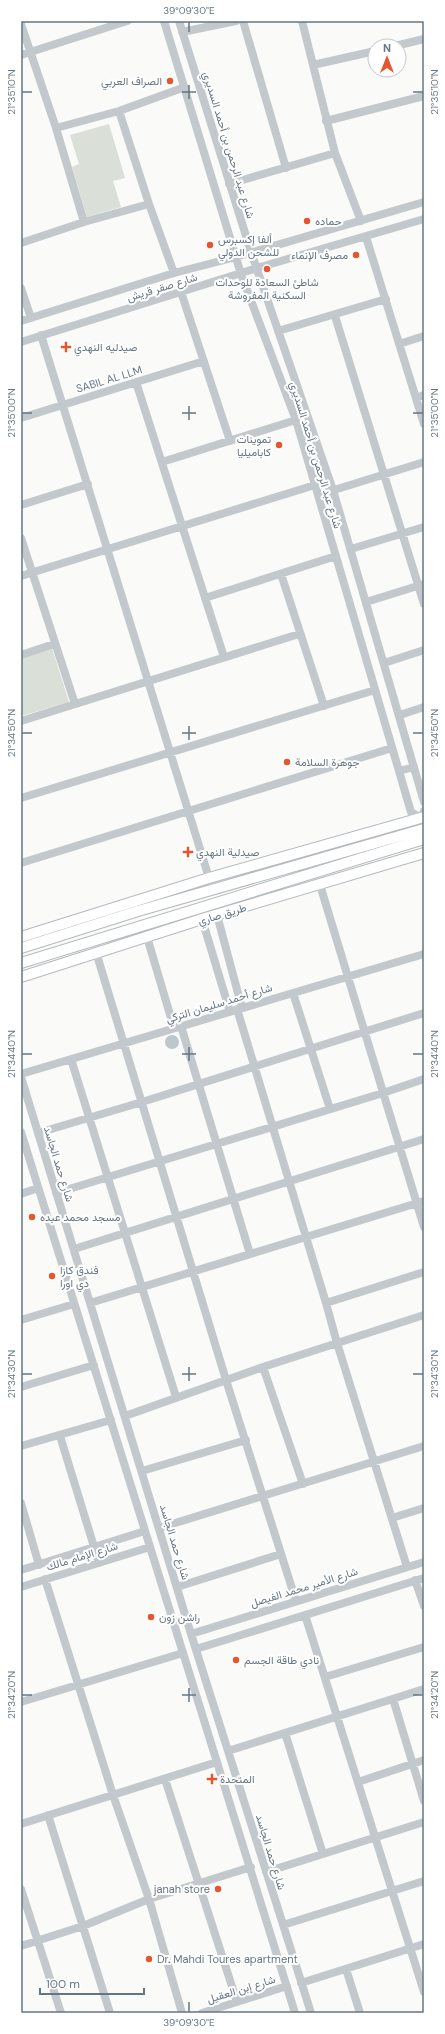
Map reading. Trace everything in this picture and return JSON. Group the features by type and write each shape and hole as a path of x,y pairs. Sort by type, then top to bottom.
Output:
{"main road":[{"path":"21,937 209,878 423,815"},
{"path":"21,948 138,911 424,829"},
{"name":"طريق صاري","path":"21,963 424,839"},
{"name":"طريق صاري","path":"21,977 202,919 424,853"},
{"path":"138,911 170,890"}],"street":[{"path":"21,55 126,21"},
{"name":"شارع عبد الرحمن بن أحمد السديري","path":"164,21 241,274 296,420 411,812 423,815"},
{"name":"شارع عبد الرحمن بن أحمد السديري","path":"179,21 251,252 333,490 400,715 424,802"},
{"path":"182,32 236,21"},
{"path":"243,21 286,168"},
{"path":"302,21 335,153 361,222"},
{"path":"21,24 56,128 84,222"},
{"path":"407,43 424,39"},
{"path":"313,65 367,53"},
{"path":"56,128 119,111 185,87"},
{"path":"326,121 424,96"},
{"path":"119,111 149,204 174,273"},
{"path":"229,184 335,153"},
{"name":"شارع صقر قريش","path":"21,321 174,273 361,222 424,202"},
{"path":"21,243 84,222 149,204"},
{"name":"شارع صقر قريش","path":"21,342 257,268 423,222"},
{"path":"366,237 399,344 420,397 424,424"},
{"path":"21,288 31,318"},
{"path":"181,292 230,441"},
{"path":"278,331 335,316 386,299"},
{"path":"335,316 403,533 421,585 424,604"},
{"path":"41,335 209,878"},
{"path":"399,344 424,336"},
{"name":"SABIL AL LLM","path":"21,418 204,361"},
{"path":"136,382 224,657"},
{"path":"162,462 296,420"},
{"path":"318,495 424,462"},
{"path":"21,505 88,484"},
{"path":"21,576 315,485"},
{"path":"351,549 424,527"},
{"path":"21,538 54,644 75,704"},
{"path":"205,598 336,556"},
{"path":"281,574 299,634 324,706"},
{"path":"366,602 421,585"},
{"path":"21,721 299,634"},
{"path":"21,655 54,644"},
{"path":"384,663 424,650"},
{"path":"21,798 375,690"},
{"path":"400,715 424,707"},
{"path":"21,863 392,748"},
{"path":"399,771 414,767"},
{"path":"320,885 400,1148 420,1202 424,1227"},
{"path":"217,915 236,1010"},
{"path":"202,919 236,1010 254,1066 337,1343 407,1567"},
{"path":"147,937 199,1083 250,1254"},
{"path":"96,952 226,1380 296,1602"},
{"name":"شارع أحمد سليمان التركي","path":"21,1074 424,954"},
{"path":"294,992 330,1109"},
{"path":"38,1133 142,1102 424,1013"},
{"path":"71,1059 106,1177 176,1397"},
{"name":"شارع حمد الجاسد","path":"21,1077 196,1649 311,2013"},
{"path":"56,1193 383,1093 424,1079"},
{"path":"21,1132 296,2013"},
{"path":"74,1249 400,1148 424,1139"},
{"path":"21,1194 38,1188"},
{"path":"90,1303 420,1202"},
{"path":"326,1303 424,1272"},
{"path":"21,1320 74,1304"},
{"path":"125,1416 263,1367 424,1315"},
{"path":"21,1387 94,1365"},
{"path":"263,1367 303,1484"},
{"path":"21,1446 60,1436 111,1420"},
{"path":"60,1436 99,1563"},
{"path":"142,1471 246,1440"},
{"path":"159,1528 424,1446"},
{"path":"21,1503 39,1565"},
{"path":"392,1518 424,1508"},
{"name":"شارع الإمام مالك","path":"21,1570 145,1531"},
{"name":"شارع الإمام مالك","path":"21,1587 150,1547"},
{"path":"177,1587 281,1554"},
{"name":"شارع الأمير محمد الفيصل","path":"192,1634 424,1562"},
{"path":"196,1649 424,1578"},
{"path":"45,1579 113,1795 149,1899 182,2013"},
{"path":"415,1580 424,1606"},
{"path":"305,1615 424,1992"},
{"path":"325,1677 424,1647"},
{"path":"21,1702 183,1653"},
{"path":"228,1751 424,1690"},
{"path":"393,1699 424,1801"},
{"path":"285,1733 323,1854"},
{"path":"358,1782 424,1760"},
{"path":"21,1824 217,1762"},
{"path":"165,1779 237,2002"},
{"path":"48,1816 110,2013"},
{"path":"266,1872 424,1822"},
{"path":"21,1946 83,1926 149,1899 199,1882 207,1881 251,1867"},
{"path":"283,1925 424,1881"},
{"path":"21,1889 61,2013"},
{"path":"301,1983 424,1944"},
{"path":"346,1969 360,2013"},
{"name":"شارع إبن العقيل","path":"202,2013 287,1986"}],"shaded area":[{"path":"109,124 125,178 113,181 121,207 87,217 72,167 79,164 70,135"},
{"path":"52,648 69,702 21,716 21,658"},
{"path":"172,1035 177,1037 179,1042 177,1047 172,1049 167,1047 165,1042 167,1037"}],"place":[{"name":"الصراف العربي","path":"170,81"},
{"name":"حماده","path":"307,221"},
{"name":"ألفا إكسبرس للشحن الدولي","path":"210,245"},
{"name":"مصرف الإنماء","path":"356,255"},
{"name":"شاطئ السعادة للوحدات السكنية المفروشة","path":"267,269"},
{"name":"صيدليه النهدي","path":"66,347"},
{"name":"تموينات كاباميليا","path":"279,445"},
{"name":"جوهرة السلامة","path":"287,762"},
{"name":"صيدلية النهدي","path":"188,852"},
{"name":"مسجد محمد عبده","path":"32,1217"},
{"name":"فندق كازا دي اورا","path":"52,1276"},
{"name":"راشن زون","path":"151,1617"},
{"name":"نادي طاقة الجسم","path":"236,1660"},
{"name":"المتحدة","path":"212,1779"},
{"name":"janah store","path":"218,1889"},
{"name":"Dr. Mahdi Toures apartment","path":"149,1959"}]}
